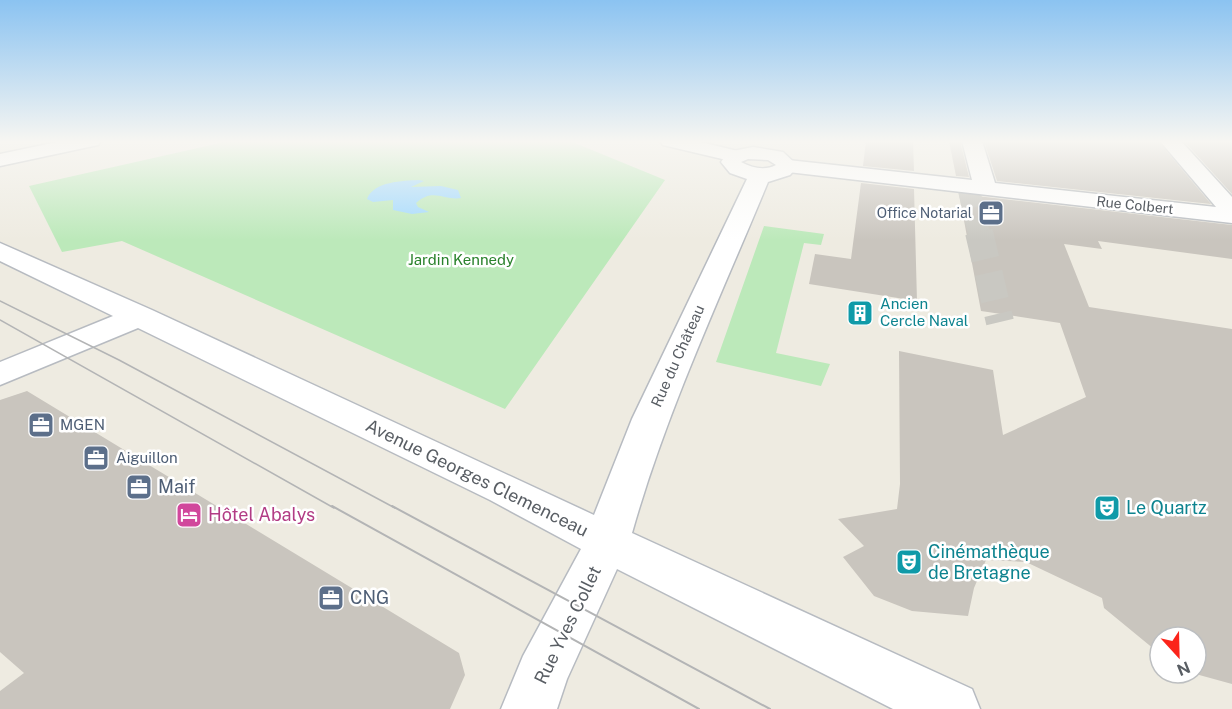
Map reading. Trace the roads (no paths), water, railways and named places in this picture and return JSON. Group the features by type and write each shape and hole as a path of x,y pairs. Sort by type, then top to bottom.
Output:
{"main road":[{"name":"Rue du Château","path":"608,541 626,482 651,419 756,174"},
{"name":"Rue Colbert","path":"882,174 1232,216"},
{"path":"981,174 985,188"},
{"path":"1199,174 1232,211"},
{"name":"Avenue Georges Clemenceau","path":"0,251 141,316 952,709"},
{"path":"0,374 141,316"},
{"name":"Rue Yves Collet","path":"529,709 547,663 608,541"}],"water":[{"path":"424,181 411,187 441,186 458,190 461,198 428,196 416,203 418,207 429,212 412,214 393,210 393,200 373,202 367,199 382,185"}],"tunnel":[{"path":"968,186 979,233"},
{"path":"979,232 1000,322"}],"tram line":[{"path":"0,301 119,360 395,508"},
{"path":"0,320 334,508"},
{"path":"332,506 699,709"},
{"path":"392,506 770,709"}],"place":[{"name":"Office Notarial","path":"991,213"},
{"name":"Ancien Cercle Naval","path":"860,313"},
{"name":"MGEN","path":"41,425"},
{"name":"Aiguillon","path":"96,458"},
{"name":"Maif","path":"139,487"},
{"name":"Le Quartz","path":"1107,508"},
{"name":"Hôtel Abalys","path":"189,515"},
{"name":"Cinémathèque de Bretagne","path":"909,562"},
{"name":"CNG","path":"331,598"}],"park label":[{"name":"Jardin Kennedy","path":"461,260"}]}
